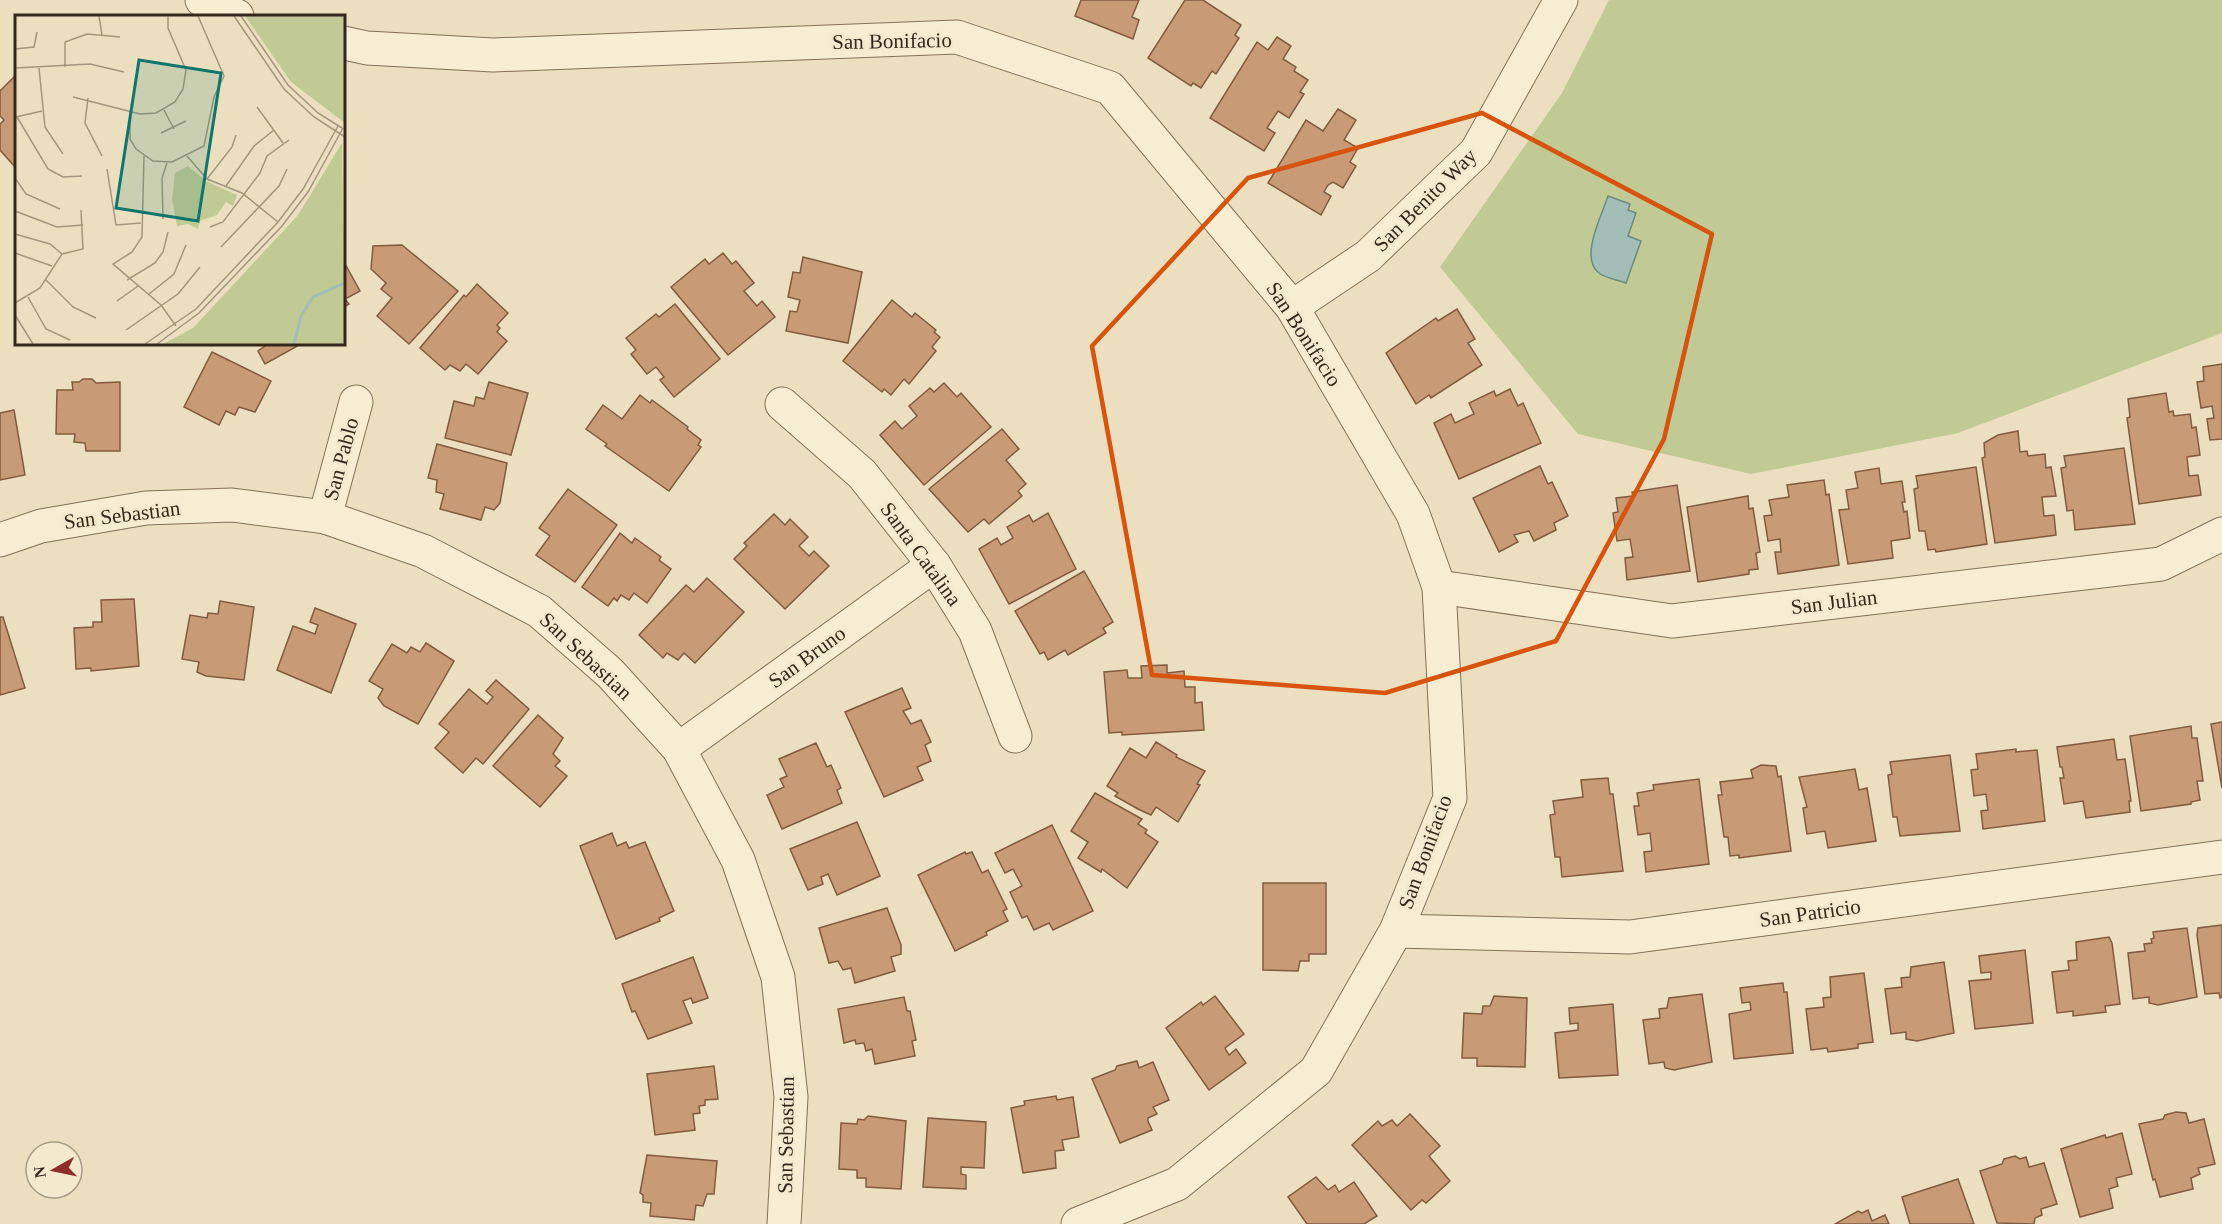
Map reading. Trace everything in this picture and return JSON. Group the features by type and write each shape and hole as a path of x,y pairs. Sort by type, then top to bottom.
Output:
{"street":[{"path":"202,0 235,15"},
{"name":"San Benito Way","path":"1292,307 1368,256 1476,152 1561,0"},
{"name":"San Bonifacio","path":"345,43 367,48 493,56 957,38 1110,88 1292,307 1413,514 1439,587 1450,798 1396,931 1316,1071 1177,1184 1078,1224"},
{"name":"San Pablo","path":"325,517 356,402"},
{"name":"Santa Catalina","path":"782,404 861,474 934,565 975,631 1015,736"},
{"name":"San Sebastian","path":"0,540 41,526 146,508 232,506 325,517 423,551 539,611 610,673 679,749 738,860 778,977 791,1097 784,1224"},
{"name":"San Julian","path":"1439,587 1672,621 2161,564 2222,534"},
{"name":"San Bruno","path":"679,749 934,565"},
{"name":"San Patricio","path":"1396,931 1630,937 2222,857"}],"highlighted area":[{"path":"1482,113 1712,234 1664,439 1556,641 1385,693 1152,675 1092,346 1248,178"}],"green space":[{"path":"1609,0 2222,0 2222,333 1958,433 1751,474 1578,434 1440,267 1562,93"}],"water":[{"path":"1608,196 1630,204 1628,210 1636,213 1628,236 1641,241 1626,283 1599,273 1593,266 1591,257 1591,247 1597,225"}],"building":[{"path":"1081,0 1139,0 1132,17 1139,20 1133,39 1075,16"},
{"path":"1185,0 1203,0 1241,25 1235,35 1239,38 1216,74 1212,71 1201,88 1193,83 1191,86 1148,58"},
{"path":"1277,37 1291,46 1283,59 1296,67 1294,71 1308,80 1300,92 1304,94 1289,118 1278,111 1267,128 1275,133 1264,151 1210,118 1257,42 1268,50"},
{"path":"14,77 15,167 0,150 0,124 4,120 0,116 0,91"},
{"path":"1338,109 1356,120 1344,140 1358,148 1350,162 1356,166 1343,188 1333,182 1328,185 1324,192 1331,196 1321,215 1268,183 1306,120 1323,131"},
{"path":"402,245 458,291 409,344 377,316 392,298 381,289 386,283 371,269 373,246"},
{"path":"723,253 732,264 736,261 754,283 744,291 757,306 762,301 775,317 728,355 671,287 705,259 709,264"},
{"path":"803,257 862,272 848,343 786,331 790,311 797,312 800,300 788,297 793,272 800,273"},
{"path":"345,264 360,291 345,299"},
{"path":"477,284 508,313 497,325 500,328 497,332 507,341 478,374 466,364 460,371 450,365 445,370 420,348 464,295 466,297"},
{"path":"892,300 912,317 915,313 936,330 934,332 940,337 932,347 936,351 909,384 904,379 891,395 884,389 882,392 843,361"},
{"path":"675,304 720,359 674,397 660,380 664,377 656,367 647,374 631,354 636,350 626,338 656,314 659,317"},
{"path":"1457,309 1475,339 1468,343 1482,365 1431,398 1429,395 1416,404 1386,353 1436,318 1438,321"},
{"path":"299,345 265,364 258,351 265,346"},
{"path":"212,352 271,381 255,412 239,407 235,415 226,411 219,425 184,407"},
{"path":"2222,364 2222,439 2210,440 2207,419 2214,418 2212,406 2201,408 2197,382 2204,381 2203,367"},
{"path":"83,379 92,379 96,383 120,382 120,451 86,451 85,443 74,442 75,434 56,434 57,390 73,390 72,382 79,382"},
{"path":"489,382 528,393 511,455 445,438 454,401 474,406 476,397 484,399"},
{"path":"944,383 957,397 961,393 991,427 924,485 880,435 895,421 902,429 917,416 909,406 930,388 934,392"},
{"path":"1510,389 1518,406 1523,403 1541,443 1459,479 1434,423 1451,414 1455,423 1474,414 1469,403 1494,391 1496,396"},
{"path":"2166,393 2169,412 2173,411 2174,416 2190,414 2192,428 2196,427 2200,455 2187,457 2189,476 2198,475 2201,495 2139,504 2127,418 2130,417 2128,399"},
{"path":"640,395 650,403 652,400 688,427 687,429 701,440 698,445 701,447 669,491 605,446 607,444 586,429 603,405 622,419"},
{"path":"14,410 25,475 0,480 0,413"},
{"path":"1002,429 1019,449 1006,460 1026,484 1018,491 1022,496 989,524 984,519 968,532 929,489"},
{"path":"2018,431 2020,452 2027,451 2028,456 2045,454 2046,468 2051,467 2056,496 2042,497 2044,516 2054,515 2056,535 1995,543 1982,458 1985,457 1984,443 1998,435"},
{"path":"437,444 507,463 500,503 494,510 485,507 481,520 440,509 444,494 436,492 437,480 428,478"},
{"path":"2124,448 2135,524 2075,530 2073,510 2067,511 2061,468 2066,467 2064,456"},
{"path":"1540,466 1548,484 1552,482 1568,516 1554,523 1556,530 1534,541 1529,531 1514,535 1518,542 1499,552 1473,498"},
{"path":"1976,467 1987,544 1936,552 1935,549 1928,550 1925,531 1919,531 1914,489 1918,488 1916,476"},
{"path":"1879,468 1881,484 1902,481 1905,502 1902,502 1904,512 1907,511 1910,538 1891,541 1893,558 1848,564 1839,510 1849,509 1846,490 1858,488 1855,472"},
{"path":"1824,480 1826,495 1829,494 1839,565 1778,574 1775,552 1781,552 1780,539 1768,541 1764,516 1772,515 1769,500 1789,497 1787,485"},
{"path":"1677,485 1690,571 1627,580 1625,558 1633,557 1630,539 1617,541 1613,513 1618,512 1616,498 1633,496 1632,492"},
{"path":"568,489 617,525 575,582 536,555 550,536 539,528"},
{"path":"1748,496 1749,509 1753,508 1760,552 1756,553 1758,569 1749,570 1749,574 1698,582 1687,507"},
{"path":"1048,513 1076,569 1009,604 979,549 997,538 1001,545 1013,538 1007,527 1029,515 1033,522"},
{"path":"774,514 785,525 790,519 808,537 799,546 809,556 814,551 829,566 785,609 734,559 747,546 744,543"},
{"path":"620,533 632,543 635,538 661,557 659,560 671,569 647,603 634,593 629,600 621,595 617,601 614,598 608,606 582,587"},
{"path":"1084,571 1113,622 1103,628 1106,633 1068,655 1065,650 1048,660 1044,652 1040,654 1015,611"},
{"path":"707,578 744,612 695,663 684,653 678,660 667,653 663,658 639,635 686,585 694,592"},
{"path":"134,599 139,666 91,671 91,668 76,669 74,628 93,627 93,622 102,622 101,600"},
{"path":"220,601 254,607 244,680 206,676 197,672 199,662 182,659 190,615 207,618 208,613 218,614"},
{"path":"315,608 356,624 331,693 277,670 293,626 315,634 318,625 310,622"},
{"path":"0,617 3,617 25,688 0,695"},
{"path":"426,643 454,661 418,724 384,706 378,698 383,689 369,681 392,644 407,653 411,647 420,652"},
{"path":"1167,665 1167,673 1184,671 1185,687 1195,687 1195,703 1202,702 1204,730 1122,735 1122,732 1109,733 1104,672 1127,670 1128,678 1142,678 1141,666"},
{"path":"496,680 529,709 483,764 476,758 463,773 435,748 449,732 439,724 469,689 487,704 493,697 486,691"},
{"path":"902,688 911,708 903,711 911,724 921,720 931,742 925,745 931,761 917,767 923,780 884,797 845,712"},
{"path":"538,715 563,738 553,754 560,761 555,766 567,776 540,807 493,766"},
{"path":"2222,722 2222,788 2211,724"},
{"path":"2191,726 2192,738 2197,738 2203,781 2197,781 2200,800 2191,802 2191,804 2141,811 2130,736"},
{"path":"2114,739 2117,760 2125,759 2131,801 2129,801 2130,812 2086,818 2083,801 2064,804 2060,778 2064,778 2057,747"},
{"path":"1156,742 1177,755 1176,757 1205,771 1197,784 1200,785 1178,822 1156,807 1151,815 1138,809 1115,796 1118,793 1107,786 1130,748 1146,758"},
{"path":"816,743 827,767 831,765 841,788 837,790 842,803 782,829 767,795 784,787 780,779 787,776 779,759"},
{"path":"2016,749 2016,752 2037,750 2045,821 1983,829 1981,811 1988,810 1986,794 1974,796 1971,770 1978,769 1976,754"},
{"path":"1950,755 1960,831 1900,836 1897,817 1893,817 1888,775 1892,774 1890,762"},
{"path":"1761,765 1776,766 1778,777 1781,776 1791,851 1739,858 1739,855 1730,856 1728,837 1724,837 1718,795 1722,795 1720,782 1753,778 1751,770"},
{"path":"1855,769 1859,790 1867,788 1876,841 1828,848 1825,831 1807,834 1803,808 1807,807 1799,777"},
{"path":"1608,778 1610,794 1613,794 1623,871 1562,877 1560,857 1555,857 1550,815 1555,814 1553,801 1583,797 1581,780"},
{"path":"1699,779 1709,864 1646,872 1644,852 1652,851 1650,833 1638,835 1634,806 1639,806 1637,793 1654,790 1653,785"},
{"path":"1095,793 1142,819 1138,824 1147,830 1145,833 1158,842 1127,888 1102,869 1101,872 1078,858 1088,842 1071,831"},
{"path":"857,822 880,876 837,895 828,874 821,877 823,884 808,890 790,849"},
{"path":"1052,825 1093,911 1053,930 1049,923 1034,930 1027,916 1022,918 1010,892 1022,886 1013,869 1005,873 995,853"},
{"path":"612,833 617,846 626,842 629,848 645,842 674,911 659,918 660,921 616,939 580,846"},
{"path":"965,852 966,854 972,852 982,873 988,870 1007,909 1003,911 1008,921 986,932 987,935 955,951 918,875"},
{"path":"1263,883 1326,883 1326,954 1309,954 1309,961 1300,961 1298,971 1263,970"},
{"path":"887,908 901,945 901,954 891,957 895,971 855,983 851,968 843,970 838,961 829,963 819,928"},
{"path":"2222,925 2222,997 2220,998 2219,993 2205,994 2197,935 2198,928"},
{"path":"2187,928 2197,997 2158,1005 2149,1003 2149,997 2133,999 2128,953 2145,951 2144,944 2152,943 2153,932"},
{"path":"2109,937 2112,943 2120,1004 2105,1006 2106,1012 2073,1016 2073,1011 2057,1013 2052,972 2069,970 2068,961 2077,960 2076,942"},
{"path":"2025,950 2033,1023 1975,1029 1969,981 1991,979 1991,972 1981,973 1979,956"},
{"path":"693,957 708,998 693,1003 691,998 683,1001 692,1023 648,1039 635,1011 632,1012 622,984"},
{"path":"1944,962 1954,1033 1917,1041 1906,1039 1906,1032 1891,1034 1885,989 1902,987 1901,978 1910,977 1911,967"},
{"path":"1864,973 1873,1042 1858,1044 1858,1048 1828,1052 1827,1048 1811,1050 1806,1009 1824,1007 1823,998 1831,997 1830,977"},
{"path":"1783,983 1784,992 1787,992 1793,1053 1734,1059 1729,1014 1751,1010 1750,1002 1742,1003 1740,988"},
{"path":"1702,994 1712,1062 1674,1070 1665,1068 1664,1062 1649,1064 1643,1020 1660,1018 1659,1009 1667,1008 1669,998"},
{"path":"1215,996 1244,1034 1225,1048 1229,1055 1236,1049 1246,1063 1209,1090 1166,1028 1201,1002 1203,1005"},
{"path":"1494,996 1527,998 1525,1067 1477,1066 1477,1058 1462,1058 1464,1013 1482,1014 1483,1006 1490,1006"},
{"path":"904,997 907,1011 910,1011 916,1040 912,1041 915,1056 875,1064 872,1049 866,1051 864,1043 856,1044 855,1040 844,1043 838,1009"},
{"path":"1613,1004 1618,1075 1559,1078 1555,1033 1578,1030 1578,1023 1570,1024 1569,1008"},
{"path":"1137,1061 1139,1068 1153,1062 1169,1100 1153,1107 1157,1114 1148,1118 1152,1130 1120,1143 1092,1079 1115,1070 1117,1066"},
{"path":"714,1066 718,1099 705,1100 705,1105 699,1106 700,1113 693,1114 695,1130 655,1135 647,1074"},
{"path":"1056,1096 1057,1100 1073,1097 1079,1137 1062,1140 1064,1150 1055,1151 1056,1168 1023,1173 1011,1108 1025,1105 1024,1101"},
{"path":"2176,1112 2186,1113 2189,1123 2204,1119 2215,1164 2198,1168 2200,1174 2191,1178 2193,1189 2160,1197 2155,1179 2153,1180 2139,1124 2163,1119 2165,1115"},
{"path":"1410,1114 1440,1146 1429,1156 1450,1181 1426,1203 1422,1200 1411,1210 1352,1145 1378,1121 1382,1126 1392,1120 1397,1126"},
{"path":"868,1116 906,1121 901,1189 866,1187 866,1178 857,1178 857,1170 839,1169 841,1123 857,1124 858,1119 864,1120"},
{"path":"928,1118 986,1122 984,1168 961,1167 961,1174 966,1175 966,1189 923,1187"},
{"path":"2122,1133 2132,1174 2116,1178 2118,1186 2109,1189 2113,1208 2080,1217 2061,1149 2105,1135 2106,1138"},
{"path":"647,1155 717,1161 714,1194 707,1194 703,1206 696,1205 694,1220 650,1216 651,1203 643,1202 643,1195 640,1193"},
{"path":"2015,1156 2020,1159 2026,1157 2029,1167 2044,1163 2057,1204 2041,1209 2042,1215 2035,1218 2034,1224 1997,1223 1980,1171 2002,1164 2004,1159"},
{"path":"1316,1177 1328,1190 1335,1185 1339,1192 1354,1182 1377,1216 1364,1224 1307,1224 1288,1197"},
{"path":"1958,1179 1974,1224 1910,1224 1902,1197"},
{"path":"1868,1210 1872,1221 1885,1215 1889,1224 1835,1224 1858,1211 1862,1213"}]}
